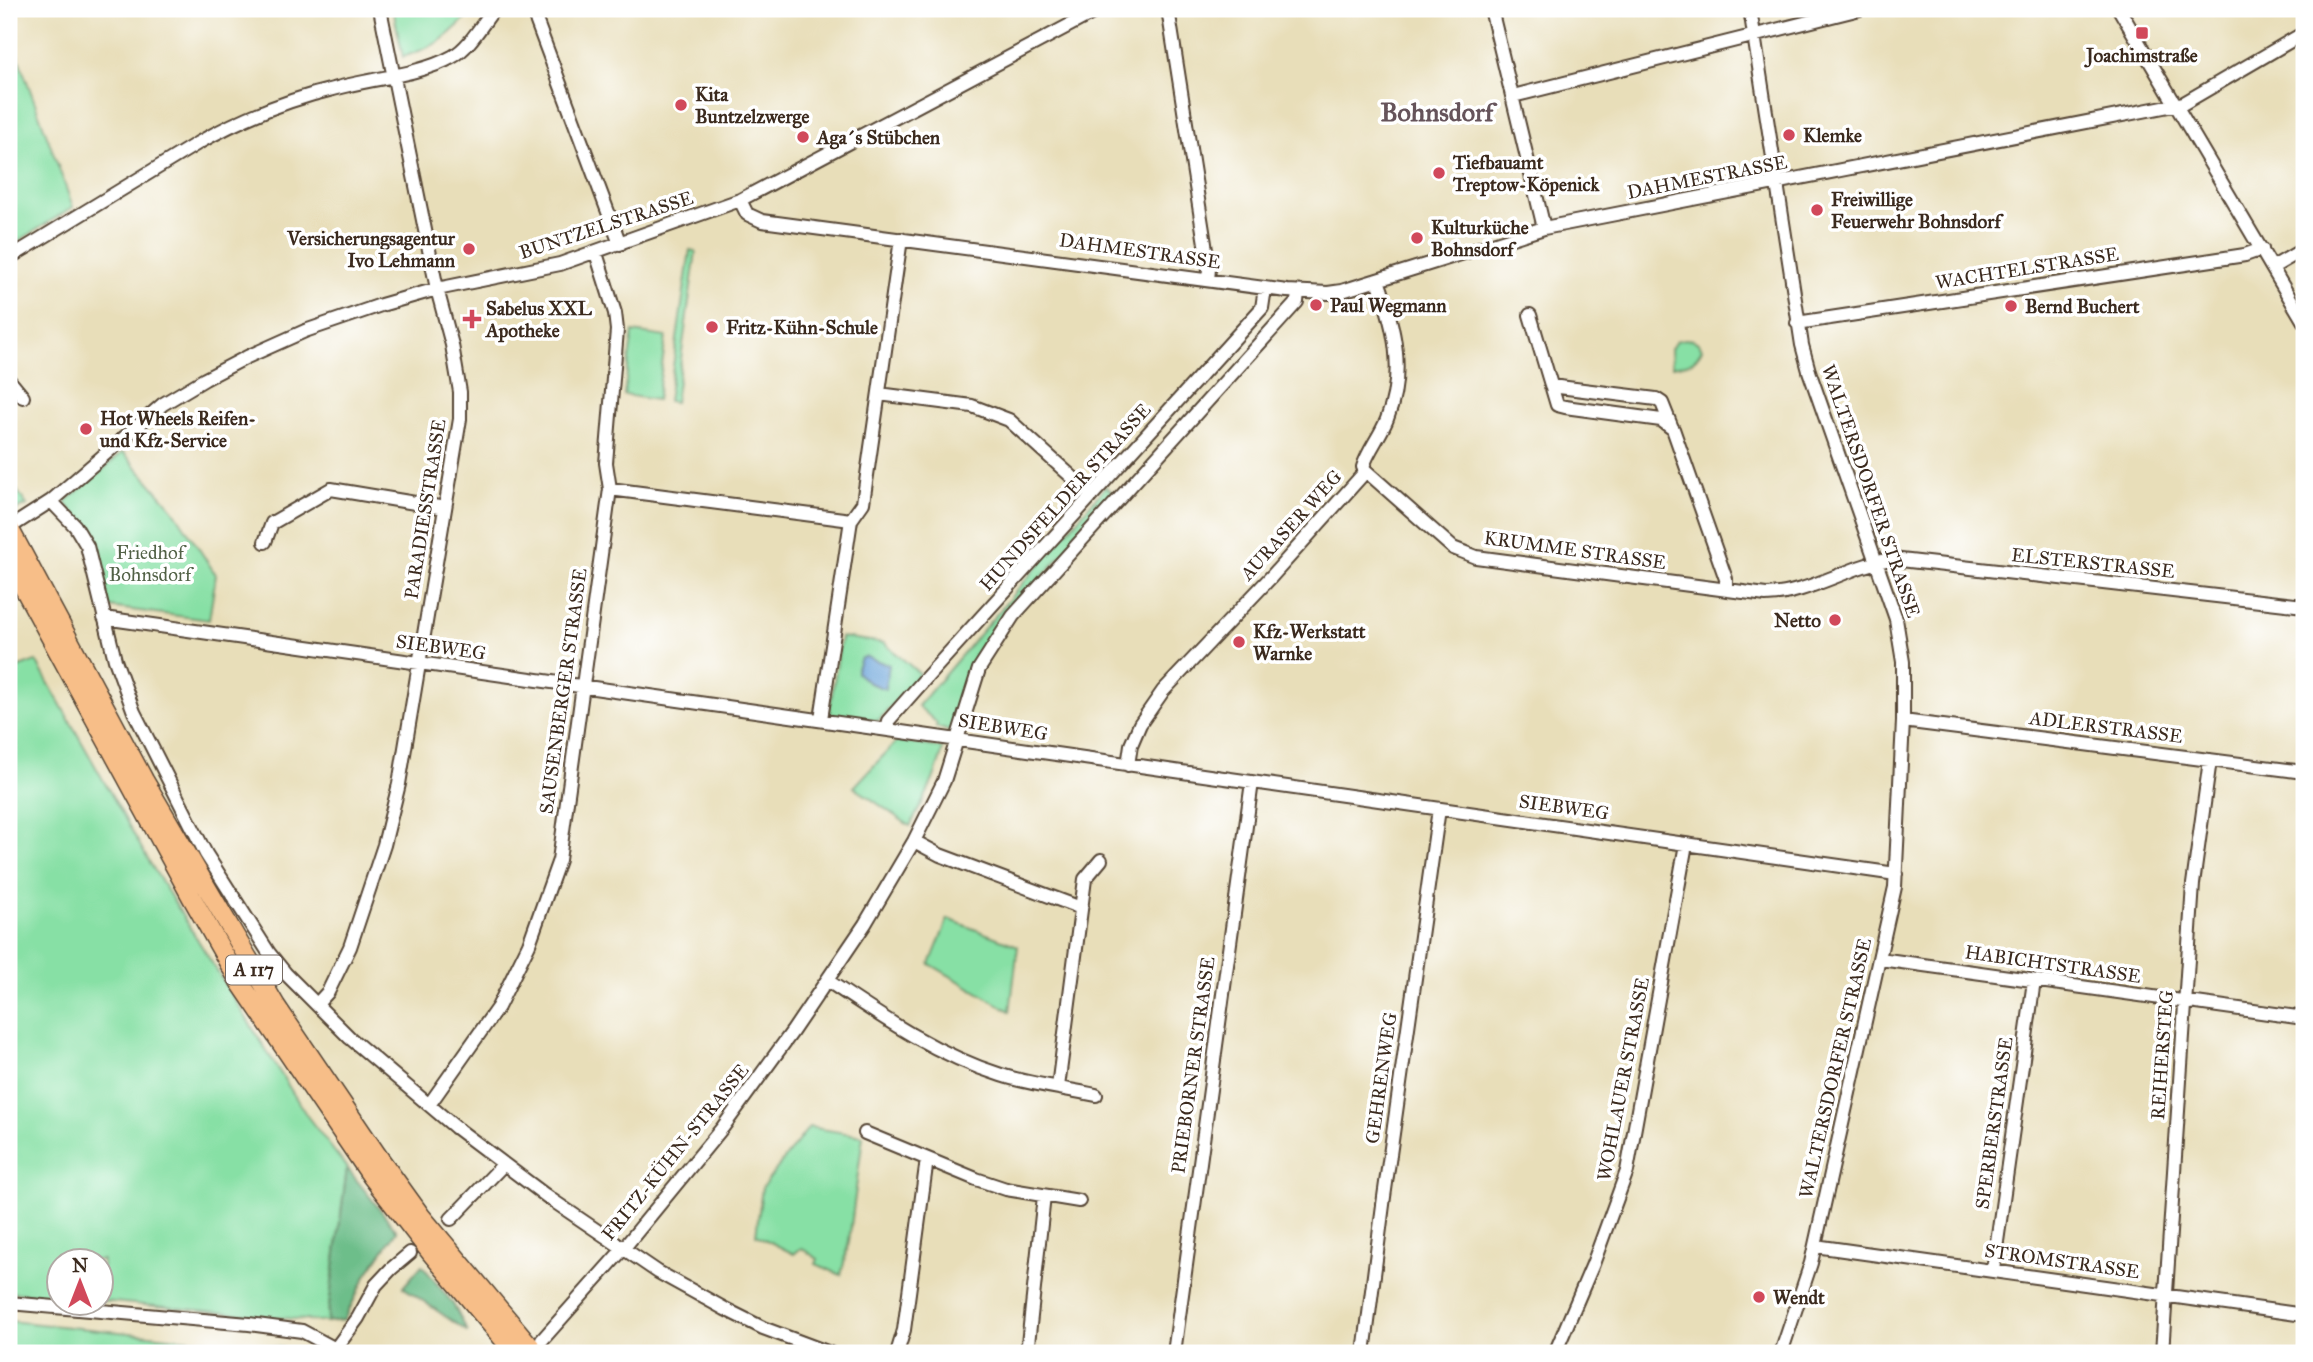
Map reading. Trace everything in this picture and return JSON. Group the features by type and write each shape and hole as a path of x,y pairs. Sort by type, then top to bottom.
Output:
{"highway":[{"name":"A 117","path":"9,528 14,559 192,898 239,981 372,1177 438,1262 515,1353"},
{"name":"A 117","path":"14,559 275,1006 421,1216 539,1347"}],"street":[{"name":"PARADIESSTRASSE","path":"317,1004 328,992 350,947 380,857 399,784 460,419 460,392 453,345 436,289 380,9"},
{"path":"9,258 189,148 229,127 303,97 406,73 452,57 461,50 494,9"},
{"path":"532,9 620,244"},
{"name":"BUNTZELSTRASSE","path":"9,528 51,501 146,417 173,398 205,379 305,331 436,289 550,267 740,200 1100,9"},
{"path":"1168,9 1209,269 1208,280"},
{"path":"1491,9 1544,228"},
{"name":"WALTERSDORFER STRASSE","path":"1750,9 1797,323 1809,371 1896,619 1903,677 1895,887 1815,1246 1781,1353"},
{"path":"1513,96 1860,9"},
{"path":"2119,9 2304,322"},
{"name":"DAHMESTRASSE","path":"740,200 747,214 762,221 1265,288 1328,293 1544,228 2175,105 2192,99 2304,33"},
{"path":"821,719 850,520 863,503 901,239"},
{"name":"WACHTELSTRASSE","path":"1797,323 2245,255 2262,249"},
{"path":"2273,267 2304,249"},
{"name":"SAUSENBERGER STRASSE","path":"429,1105 498,1007 529,944 559,860 610,489 606,463 617,330 615,313 596,253"},
{"name":"AURASER WEG","path":"1128,765 1131,745 1140,724 1163,691 1272,576 1366,471 1363,467 1388,416 1397,376 1395,340 1378,280"},
{"name":"HUNDSFELDER STRASSE","path":"886,729 888,721 896,712 1262,308 1265,288"},
{"name":"HUNDSFELDER STRASSE","path":"957,739 979,669 1013,616 1297,302 1298,292"},
{"path":"1530,315 1558,405 1652,418 1661,420 1673,429"},
{"path":"9,380 23,397"},
{"path":"1551,386 1656,399 1662,403 1726,579 1726,589"},
{"path":"879,394 972,406 1009,420 1092,495"},
{"name":"KRUMME STRASSE","path":"1366,471 1453,548 1466,554 1775,595 1877,561"},
{"path":"265,542 272,523 331,489 445,508"},
{"path":"610,489 850,520"},
{"path":"51,501 75,526 87,546 115,660 134,712 206,854 269,953 286,974 350,1038 429,1105 503,1164 623,1249 658,1272 744,1319 826,1353"},
{"name":"ELSTERSTRASSE","path":"1877,561 1892,559 2304,606"},
{"name":"SIEBWEG","path":"104,618 1896,874"},
{"name":"ADLERSTRASSE","path":"1903,721 2304,772"},
{"name":"FRITZ-KÜHN-STRASSE","path":"539,1347 723,1128 828,981 914,841 944,781 957,739"},
{"name":"REIHERSTEG","path":"2162,1353 2193,884 2210,760"},
{"name":"PRIEBORNER STRASSE","path":"1174,1353 1252,782"},
{"name":"GEHRENWEG","path":"1364,1353 1385,1185 1439,809"},
{"path":"914,841 940,855 1081,908"},
{"name":"WOHLAUER STRASSE","path":"1556,1353 1593,1264 1627,1171 1686,844"},
{"path":"1058,1087 1085,878 1101,860"},
{"name":"HABICHTSTRASSE","path":"1880,959 2304,1018"},
{"path":"828,981 925,1044 1002,1076 1096,1095"},
{"name":"SPERBERSTRASSE","path":"1993,1270 2034,981"},
{"path":"865,1133 986,1182 1044,1196 1079,1201"},
{"path":"897,1353 904,1329 927,1159"},
{"path":"452,1219 503,1164"},
{"path":"1027,1353 1044,1196"},
{"name":"STROMSTRASSE","path":"1815,1246 2304,1315"},
{"path":"9,1303 302,1331 339,1351 376,1285 410,1254"}],"green space":[{"path":"393,9 464,9 466,18 438,42 403,57"},
{"path":"17,54 73,207 9,247 9,55"},
{"path":"690,250 696,251 675,402 668,401"},
{"path":"633,332 666,337 657,400 624,395"},
{"path":"1676,341 1695,341 1702,349 1690,362 1672,366 1671,349"},
{"name":"Friedhof Bohnsdorf","path":"123,452 173,509 216,575 209,620 109,607 95,540 65,502"},
{"path":"9,479 27,505 12,512 9,508"},
{"path":"1106,486 1116,496 1005,617 978,665 952,732 936,727 937,723 918,706"},
{"path":"841,637 884,643 920,674 878,721 829,714"},
{"path":"36,661 150,863 307,1116 347,1168 327,1322 116,1302 116,1246 46,1246 46,1296 9,1292 9,671"},
{"path":"897,741 943,748 934,778 910,826 854,787"},
{"path":"948,919 1018,946 1010,1011 930,964"},
{"path":"809,1127 863,1136 849,1241 841,1275 816,1264 818,1259 801,1248 794,1254 756,1235 762,1188"},
{"path":"347,1168 397,1231 367,1274 344,1320 327,1322"},
{"path":"422,1265 453,1304 468,1332 403,1287"},
{"path":"9,1321 281,1348 297,1353 9,1353"}],"water":[{"path":"866,657 889,665 885,689 869,683 857,673 861,658"}],"place":[{"name":"Joachimstraße","path":"2142,33"},
{"name":"Kita Buntzelzwerge","path":"681,105"},
{"name":"Klemke","path":"1789,135"},
{"name":"Aga´s Stübchen","path":"803,137"},
{"name":"Tiefbauamt Treptow-Köpenick","path":"1439,173"},
{"name":"Freiwillige Feuerwehr Bohnsdorf","path":"1817,210"},
{"name":"Kulturküche Bohnsdorf","path":"1417,238"},
{"name":"Versicherungsagentur Ivo Lehmann","path":"469,249"},
{"name":"Paul Wegmann","path":"1316,305"},
{"name":"Bernd Buchert","path":"2011,306"},
{"name":"Sabelus XXL Apotheke","path":"472,319"},
{"name":"Fritz-Kühn-Schule","path":"712,327"},
{"name":"Hot Wheels Reifen- und Kfz-Service","path":"86,429"},
{"name":"Netto","path":"1835,620"},
{"name":"Kfz-Werkstatt Warnke","path":"1239,642"},
{"name":"Wendt","path":"1759,1297"}],"district":[{"name":"Bohnsdorf","path":"1437,112"}]}
